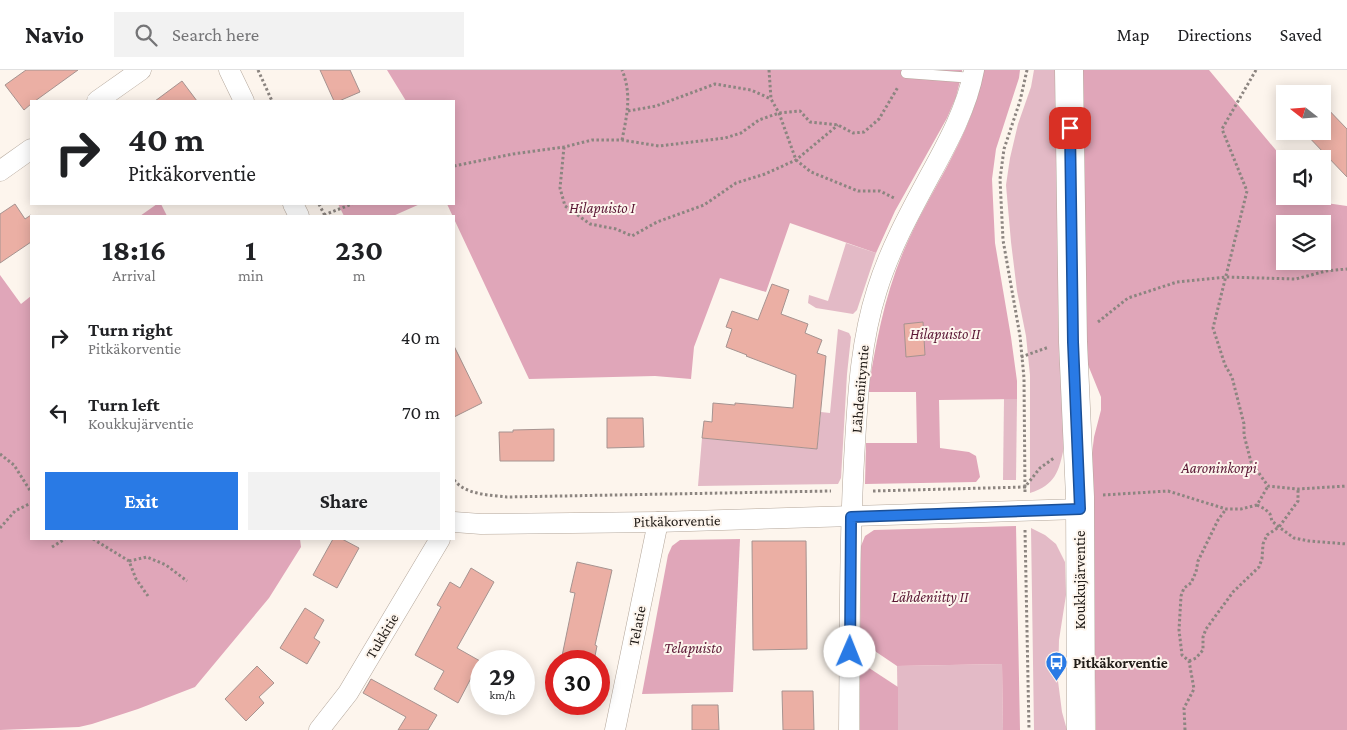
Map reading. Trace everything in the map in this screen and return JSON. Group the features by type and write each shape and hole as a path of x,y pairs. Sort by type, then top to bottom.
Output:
{"street":[{"path":"98,100 140,70"},
{"path":"229,70 244,100"},
{"name":"Koukkujärventie","path":"1069,70 1073,342 1080,503 1082,730"},
{"name":"Lähdeniityntie","path":"849,730 851,517 858,392 863,346 877,289 892,249 912,207 948,142 962,109 973,74"},
{"path":"0,171 30,150"},
{"name":"Pitkäkorventie","path":"455,522 491,524 658,522 851,517 1025,511 1080,503"},
{"name":"Telatie","path":"616,730 658,522"},
{"name":"Tukkitie","path":"319,730 348,693 439,540"}],"lane":[{"path":"906,73 973,74"}],"path":[{"path":"258,70 272,100"},
{"path":"622,70 627,81 628,111 622,140"},
{"path":"769,70 771,99 779,113 796,160 811,172 858,191 880,191 912,207"},
{"path":"1027,70 1020,101 1004,149 1000,179 1003,240 1020,336 1024,378 1024,487 1029,730"},
{"path":"1256,70 1222,129 1248,191 1213,328 1225,365 1232,377 1251,462 1268,486 1298,489 1347,486"},
{"path":"455,166 513,154 564,147 592,140 622,140 660,146 725,138 740,133 759,120 779,113 800,111 810,122 838,125 853,133 864,132 879,119 906,73"},
{"path":"628,111 656,106 715,84 751,90 771,99"},
{"path":"564,147 560,188 565,206 590,224 616,229 632,236 658,222 704,205 736,183 765,174 796,160 838,125"},
{"path":"327,215 350,205"},
{"path":"1073,342 1128,298 1177,282 1226,277 1296,279 1326,271 1347,269"},
{"path":"455,481 474,493 507,497 1024,487 1040,468 1057,456 1078,451"},
{"path":"0,454 14,465 30,490"},
{"path":"1080,503 1168,491 1226,508 1241,510 1257,504 1268,486"},
{"path":"1189,661 1196,658 1203,650 1203,637 1206,628 1233,592 1259,567 1262,559 1263,544 1267,535 1279,527 1298,501 1298,489"},
{"path":"0,528 15,511 30,503"},
{"path":"1257,504 1270,514 1272,521 1294,538 1347,544"},
{"path":"1185,730 1184,708 1194,689 1189,661 1182,655 1179,630 1181,596 1184,588 1191,583 1198,561 1226,508"},
{"path":"52,547 63,540"},
{"path":"95,540 129,561 136,579 148,596"},
{"path":"129,561 147,557 166,565 187,581"}],"shaded area":[{"path":"1034,70 1056,70 1064,447 1058,470 1050,482 1030,493 1030,375 1026,336 1017,291 1006,185 1018,124 1031,87"},
{"path":"846,243 876,253 857,310 853,314 816,308 808,303 809,295 828,301"},
{"path":"838,329 849,333 851,337 841,478 838,484 698,486 702,438 817,449 821,412 830,413"},
{"path":"1004,399 1017,399 1016,480 1003,480"},
{"path":"1031,528 1045,535 1056,544 1065,562 1066,595 1059,640 1058,681 1062,712 1067,730 1034,730"},
{"path":"1002,664 1003,730 898,730 897,666"}],"green space":[{"name":"Hilapuisto I","path":"387,70 962,70 956,97 947,118 895,211 876,253 790,223 766,292 720,278 694,347 691,379 655,376 529,379 455,221 455,215 452,215 447,205 455,205 455,100 405,100"},
{"name":"Hilapuisto II","path":"984,70 1020,70 996,149 992,179 995,243 1011,337 1017,381 1017,399 939,400 940,448 969,452 976,456 980,477 976,482 865,484 866,443 917,443 916,392 868,392 883,315 900,259 918,220 962,137 979,93"},
{"name":"Aaroninkorpi","path":"1080,70 1209,70 1276,150 1276,205 1331,204 1347,206 1347,730 1096,730 1091,463 1094,437 1101,410 1101,397 1086,360"},
{"path":"156,205 162,205 166,215 141,215"},
{"path":"338,205 418,205 395,215 344,215"},
{"path":"0,275 21,304 30,297 30,540 300,540 301,547 269,598 195,687 138,709 79,727 0,730"},
{"name":"Lähdeniitty II","path":"1016,526 1020,730 1003,730 1002,664 897,666 860,641 861,546 865,536 874,530"},
{"name":"Telapuisto","path":"740,539 733,692 642,694 668,555 672,546 680,540"},
{"path":"866,666 898,687 898,730 860,730 860,667"}],"building":[{"path":"26,70 78,70 36,100 30,100 30,105 24,110 5,85"},
{"path":"320,70 350,70 360,92 341,100 334,100"},
{"path":"182,81 196,100 156,100"},
{"path":"1331,112 1347,129 1347,177 1331,160 1331,150 1321,150 1312,140 1331,140"},
{"path":"15,204 25,219 30,216 30,243 0,263 0,214"},
{"path":"772,284 789,290 781,314 808,324 805,333 822,340 817,353 826,356 817,449 702,438 704,421 712,422 713,403 793,408 796,375 726,347 732,329 726,327 732,311 758,320"},
{"path":"923,322 925,355 906,357 904,324"},
{"path":"455,348 482,403 455,416"},
{"path":"607,418 643,418 644,447 607,448"},
{"path":"554,429 554,461 500,461 499,432"},
{"path":"332,540 344,540 359,548 337,588 313,575"},
{"path":"752,541 806,541 807,649 753,650"},
{"path":"577,562 612,570 595,645 597,646 596,650 563,650 575,593 570,592"},
{"path":"471,568 494,582 457,648 470,655 470,680 458,703 434,689 444,671 415,655 441,607 437,605 450,582 460,588"},
{"path":"305,608 324,620 314,638 320,642 307,664 280,648"},
{"path":"257,666 274,683 259,697 264,703 246,721 225,699"},
{"path":"371,679 437,715 428,730 398,730 406,717 363,693"},
{"path":"782,691 813,691 814,730 783,730"},
{"path":"692,705 718,705 719,730 692,730"}],"place":[{"name":"Pitkäkorventie","path":"1057,682"}],"route":[{"path":"850,652 851,517 1080,509 1073,342 1070,128"}]}
